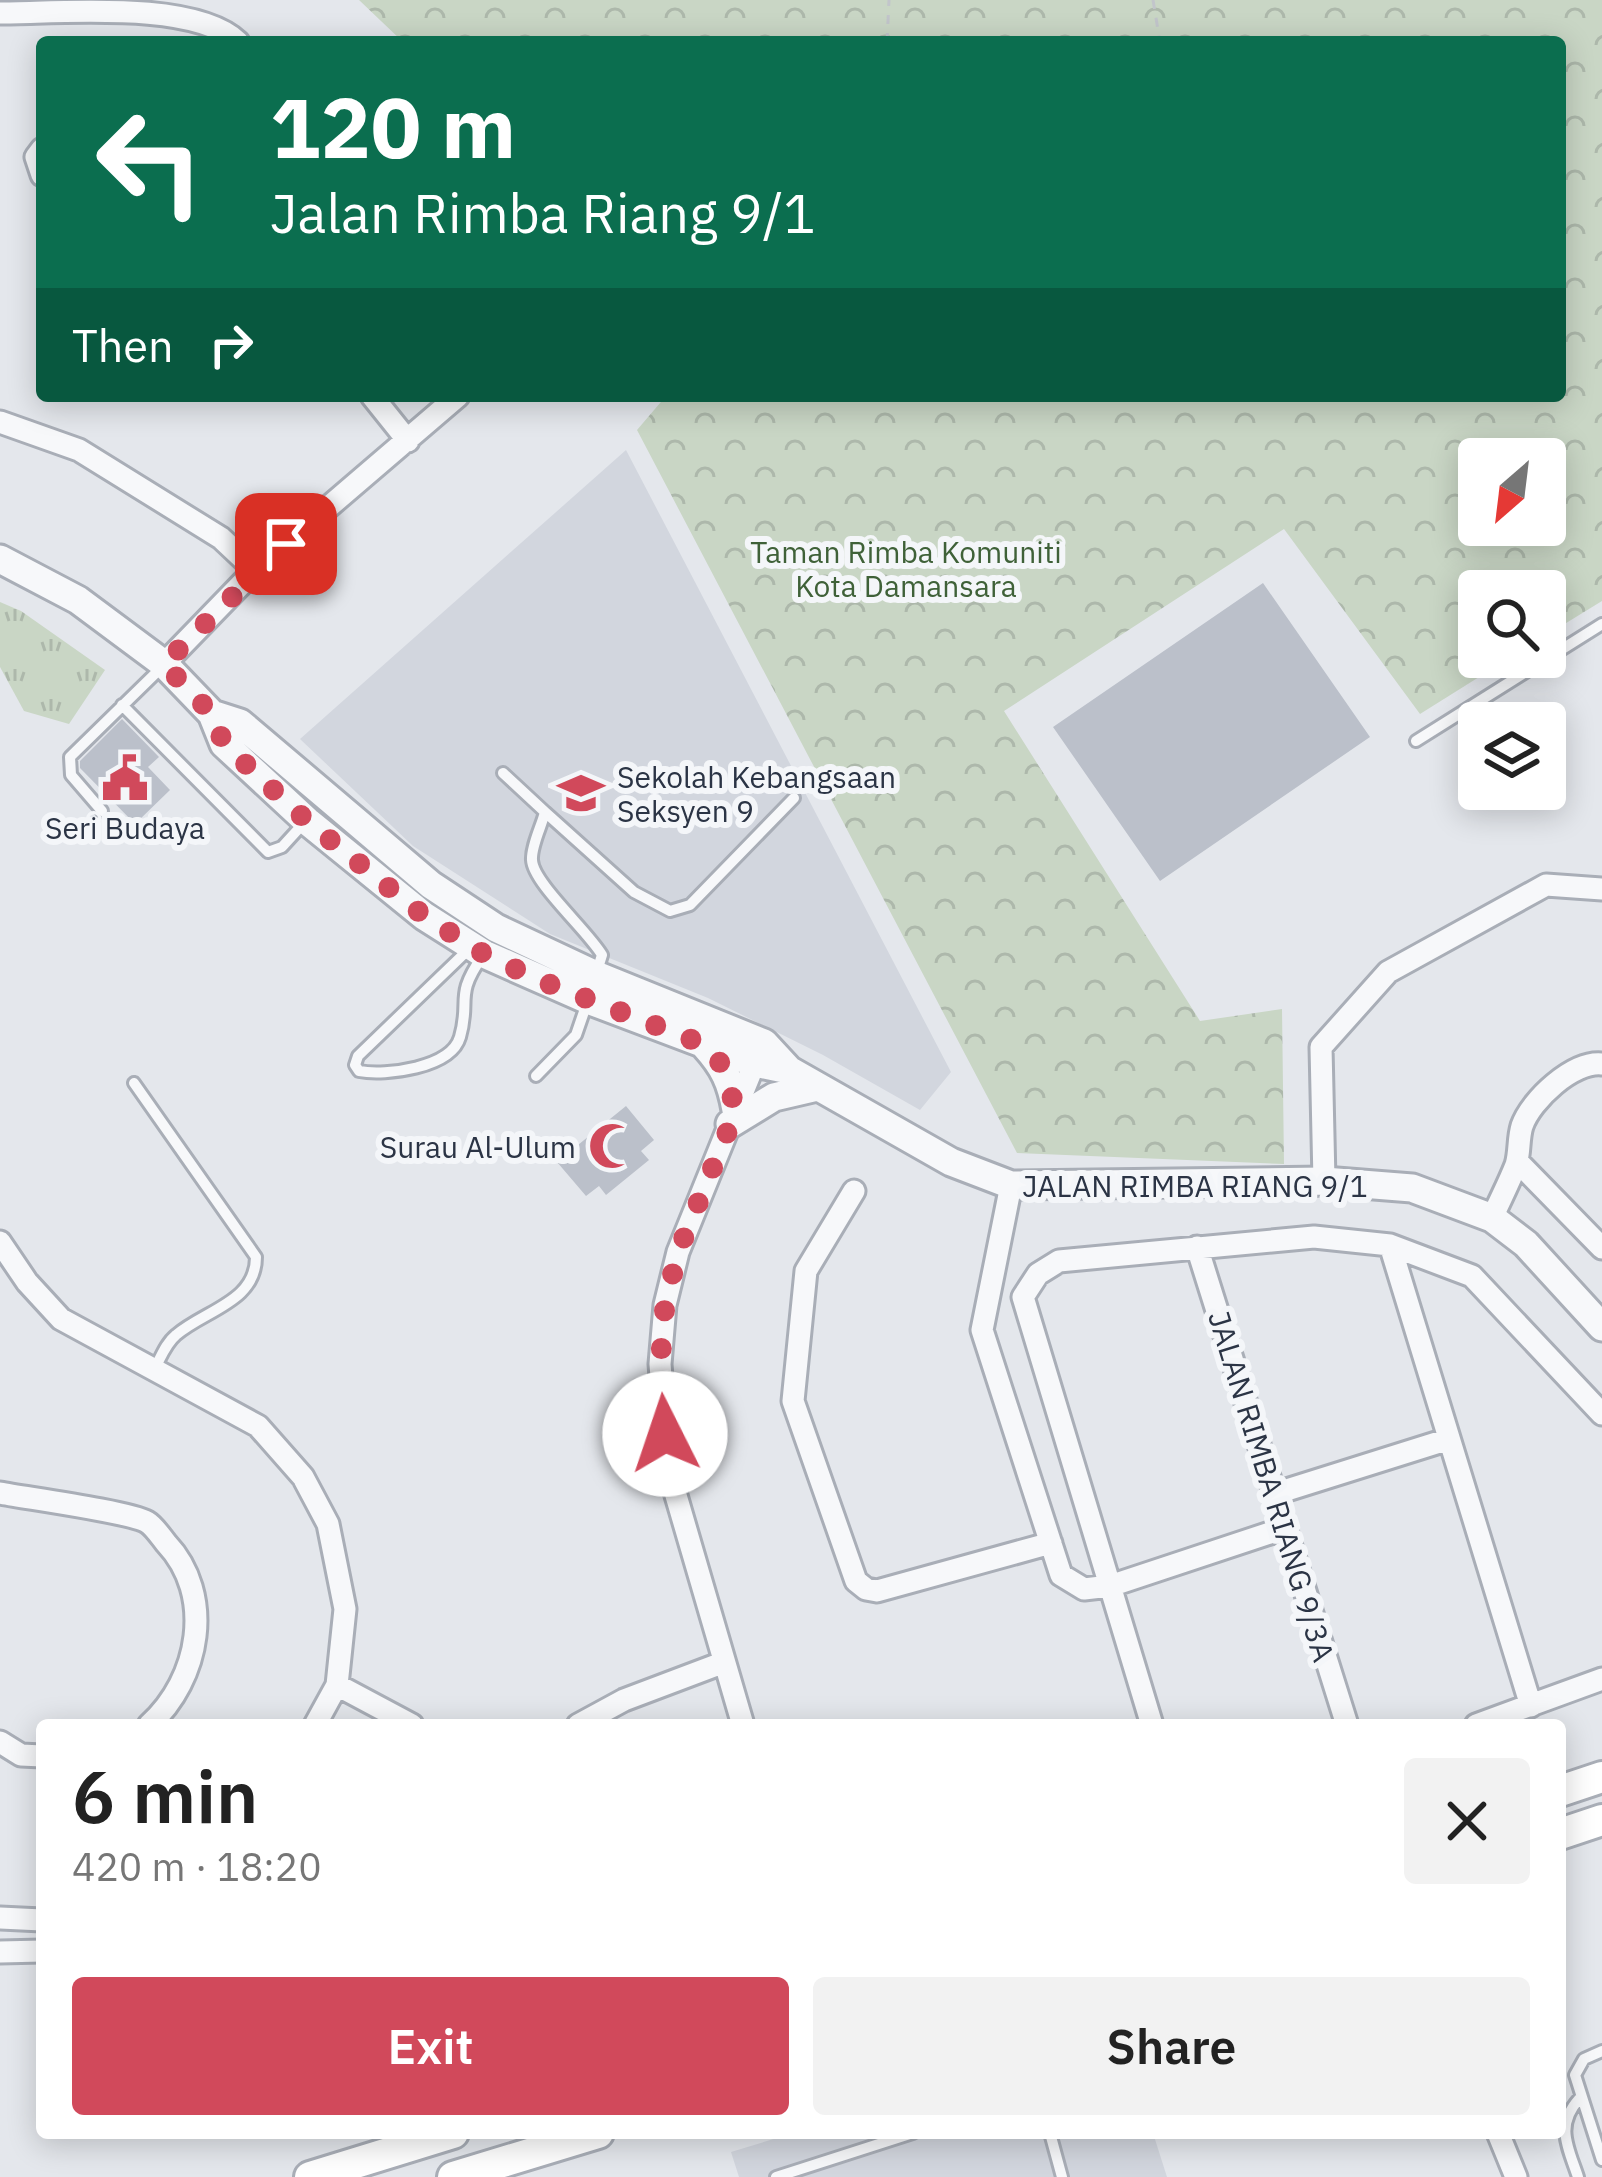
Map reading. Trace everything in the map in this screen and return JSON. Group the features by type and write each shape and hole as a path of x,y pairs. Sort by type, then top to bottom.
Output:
{"main road":[{"path":"1566,1789 1602,1777"},
{"path":"1566,1832 1602,1820"},
{"path":"310,2177 434,2139"},
{"path":"453,2177 578,2139"}],"street":[{"path":"0,13 168,14 198,21 227,36"},
{"path":"377,402 408,441"},
{"path":"164,664 255,570 451,402"},
{"path":"0,422 79,450 220,538 255,570"},
{"name":"JALAN RIMBA RIANG 9/1","path":"0,559 78,600 164,664 212,714 224,744 307,821 424,916 477,950 592,988 703,1044 759,1053 951,1162 1011,1184 1324,1181 1412,1188 1492,1218 1526,1244 1602,1327"},
{"path":"212,714 240,723 431,886 592,988 759,1053 678,1252 665,1305 660,1364 668,1468 741,1719"},
{"path":"307,821 326,798"},
{"path":"1324,1181 1321,1047 1388,972 1546,885 1602,889"},
{"path":"703,1044 723,1066 733,1117"},
{"path":"1492,1218 1517,1161 1522,1126 1532,1107 1563,1079 1592,1063 1602,1064"},
{"path":"733,1117 774,1097 817,1087"},
{"path":"1517,1161 1602,1248"},
{"path":"1011,1184 982,1330 1061,1575 1084,1589 1110,1586 1285,1528"},
{"path":"854,1191 806,1271 793,1401 856,1581 877,1591 1051,1543"},
{"path":"1150,1719 1022,1297 1038,1274 1059,1261 1314,1237 1390,1245 1472,1276 1602,1414"},
{"path":"0,1242 27,1282 61,1319 258,1426 303,1477 328,1524 345,1609 337,1685 318,1719"},
{"path":"1390,1245 1531,1706"},
{"name":"JALAN RIMBA RIANG 9/3A","path":"1197,1247 1345,1719"},
{"path":"1274,1494 1449,1439"},
{"path":"0,1493 146,1521 184,1562 200,1612 192,1655 170,1706 156,1719"},
{"path":"589,1719 624,1700 722,1663"},
{"path":"1494,1719 1602,1679"},
{"path":"337,1685 401,1719"},
{"path":"0,1742 36,1755"},
{"path":"0,1918 36,1920"},
{"path":"0,1952 36,1952"},
{"path":"1500,2139 1516,2177"}],"lane":[{"path":"1415,741 1602,624"},
{"path":"102,811 68,765 75,751 164,664"},
{"path":"122,704 268,852 282,847 307,821"},
{"path":"503,773 634,892 670,911 690,905 794,798"},
{"path":"536,1076 576,1035 602,955 538,876 532,860 545,812"},
{"path":"477,950 464,982 460,1039 451,1052 405,1072 359,1071 355,1065 358,1055 477,950"},
{"path":"134,1083 256,1257 256,1275 245,1291 176,1334 154,1371"},
{"path":"1602,2050 1576,2067 1579,2099 1602,2160"},
{"path":"1566,2120 1579,2099"},
{"path":"776,2177 894,2139"},
{"path":"1052,2139 1062,2177"},
{"path":"1565,2139 1578,2177"}],"path":[{"path":"887,36 890,0"},
{"path":"1154,0 1159,36"}],"shaded area":[{"name":"Sekolah Kebangsaan Seksyen 9","path":"626,450 951,1072 920,1110 708,998 550,934 413,846 300,739"},
{"path":"773,2139 1155,2139 1167,2177 739,2177 731,2152"}],"green space":[{"name":"Taman Rimba Komuniti Kota Damansara","path":"359,0 1602,0 1602,601 1566,623 1566,570 1458,570 1458,678 1477,678 1420,714 1284,529 1004,711 1200,1021 1282,1009 1284,1164 1017,1153 637,430 661,402 1566,402 1566,36 397,36"},
{"path":"0,602 21,611 105,670 69,724 24,711 0,667"}],"building":[{"path":"1263,583 1370,737 1160,881 1053,727"},
{"name":"Seri Budaya","path":"122,719 159,757 148,767 170,790 135,824 80,768 80,761"},
{"name":"Surau Al-Ulum","path":"626,1106 654,1140 641,1151 649,1160 606,1195 599,1186 586,1196 557,1162"}],"place":[{"name":"Seri Budaya","path":"125,778"},
{"name":"Sekolah Kebangsaan Seksyen 9","path":"581,793"},
{"name":"Surau Al-Ulum","path":"612,1146"}],"route":[{"path":"286,544 164,664 212,714 224,744 307,821 424,916 484,954 539,980 703,1044 731,1083 736,1111 678,1252 665,1305 660,1364 665,1434"}]}
